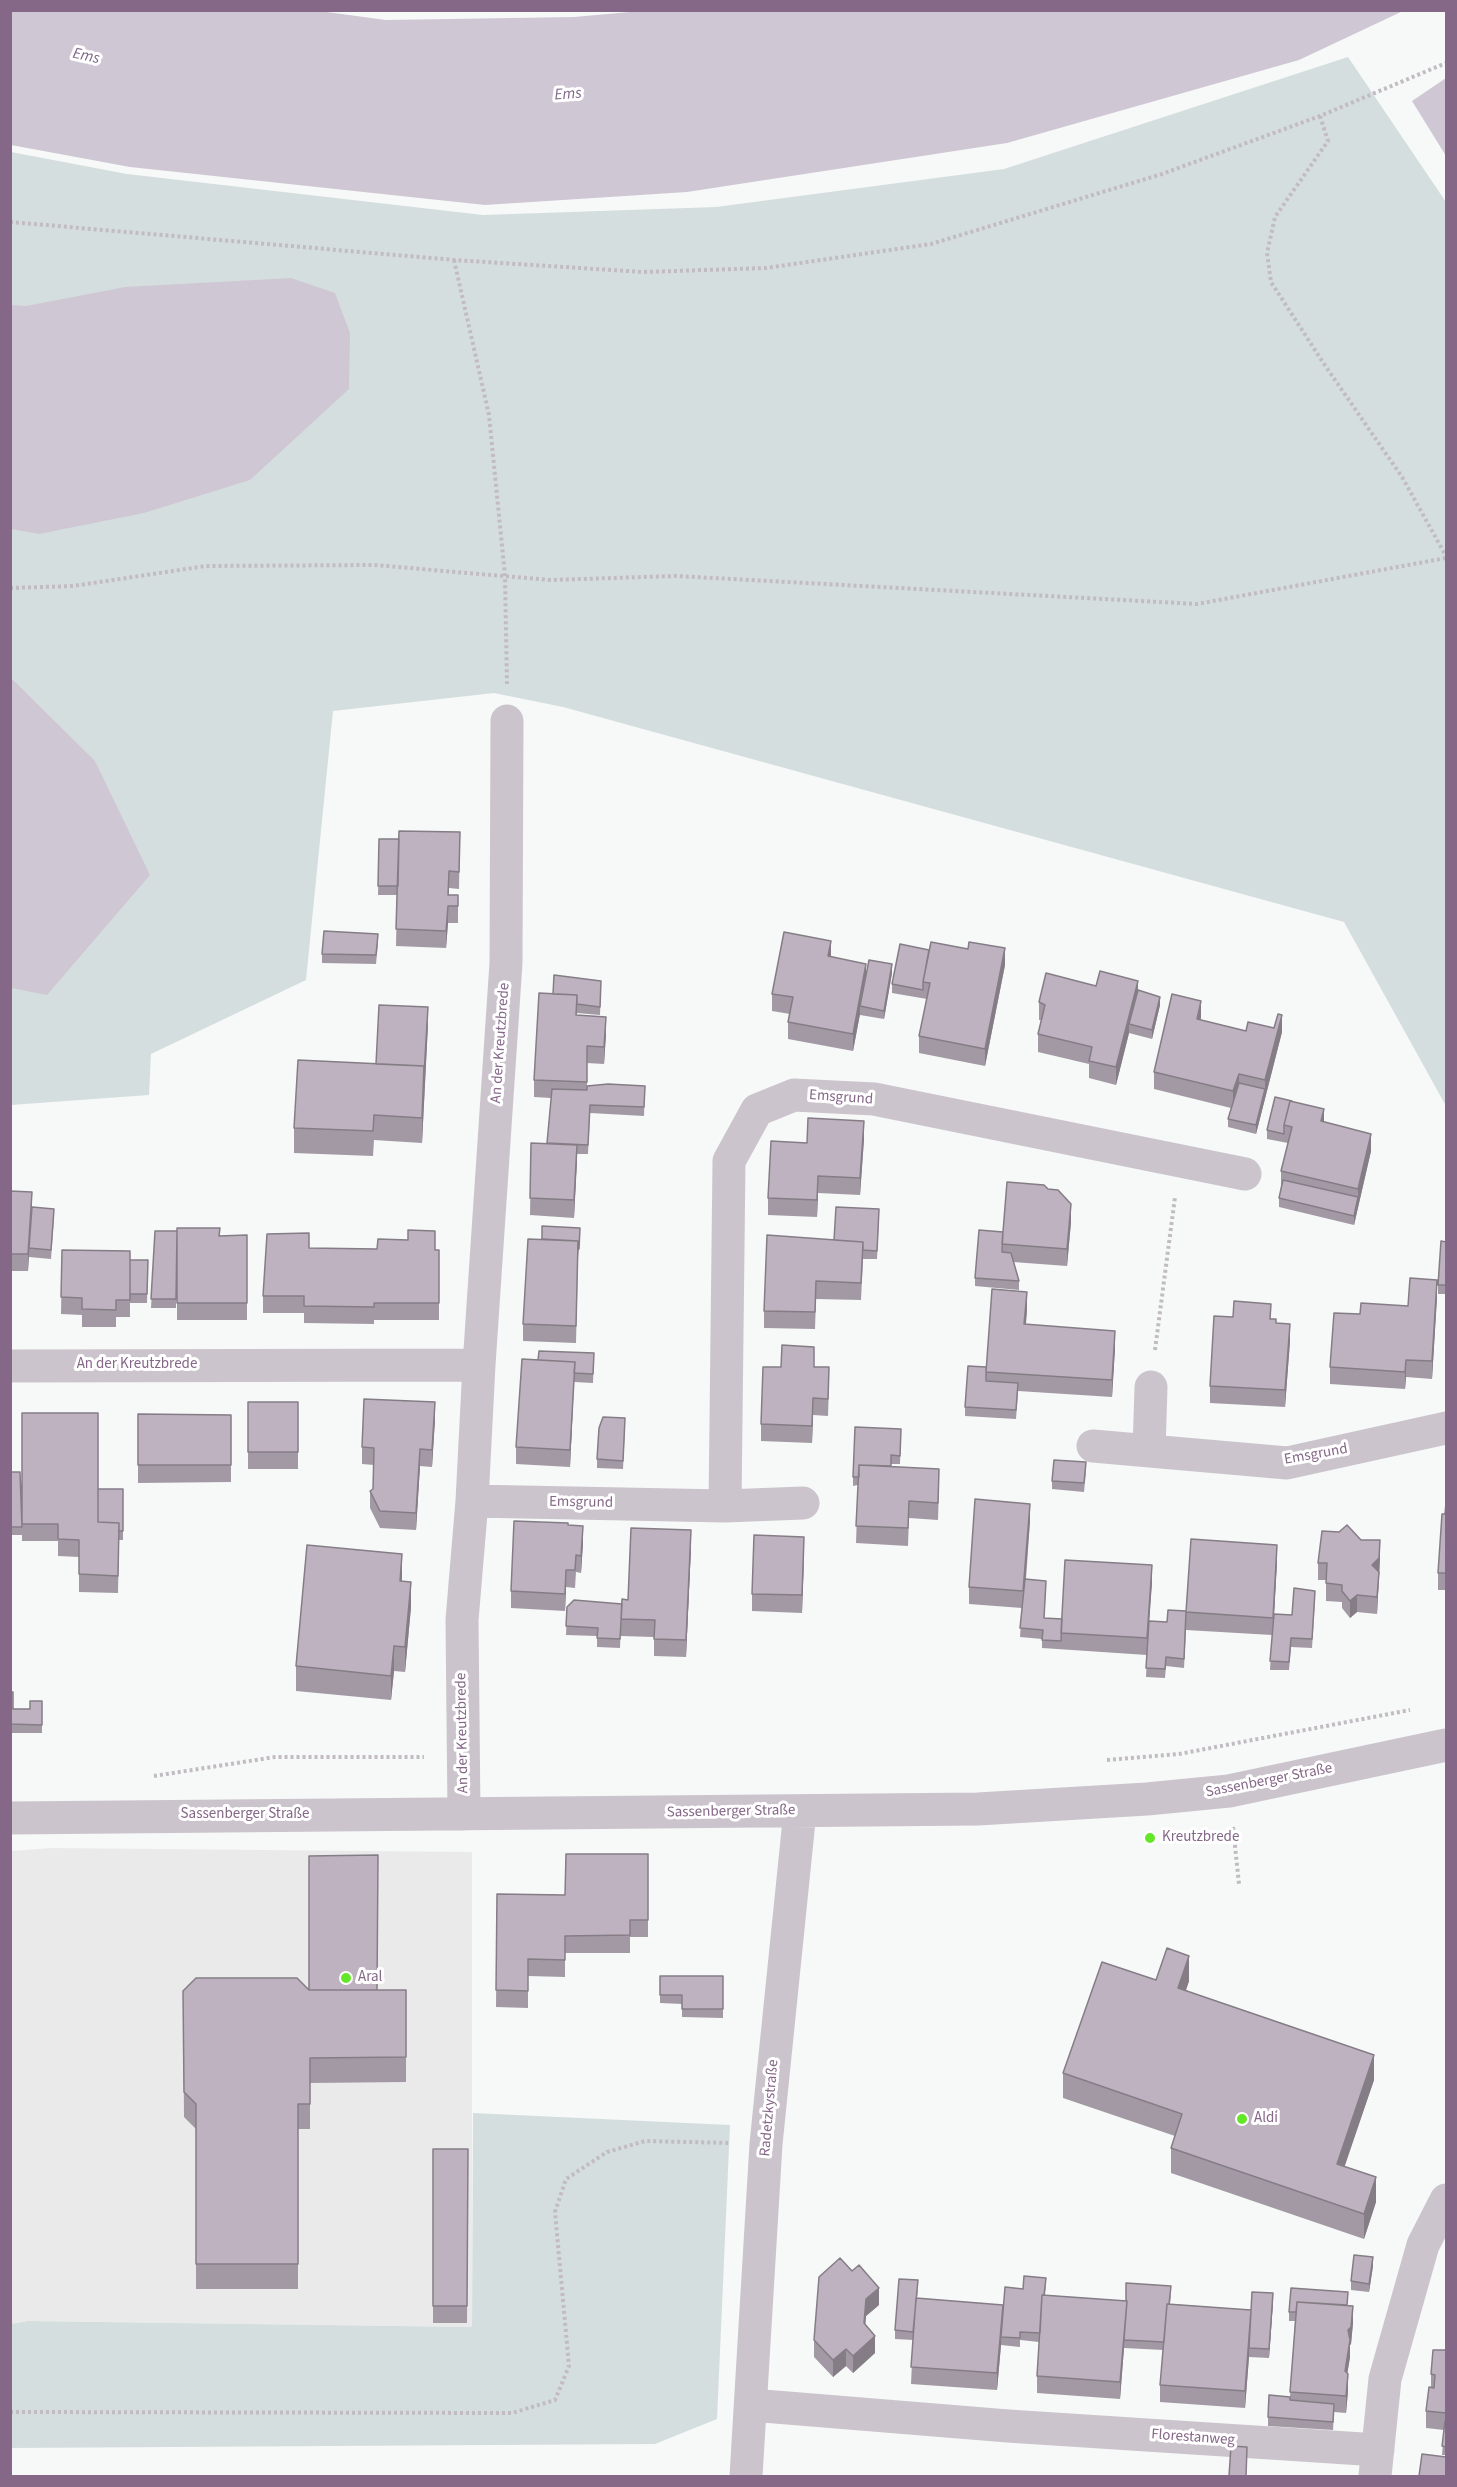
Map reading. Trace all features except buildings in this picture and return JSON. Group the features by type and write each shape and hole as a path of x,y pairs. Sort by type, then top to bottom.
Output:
{"street":[{"name":"An der Kreutzbrede","path":"464,1815 462,1620 472,1502 479,1365 507,963 507,721"},
{"name":"Emsgrund","path":"725,1506 729,1161 757,1110 794,1095 874,1099 1245,1174"},
{"name":"An der Kreutzbrede","path":"10,1366 479,1365"},
{"path":"1149,1451 1151,1387"},
{"name":"Emsgrund","path":"1093,1446 1287,1463 1446,1428"},
{"name":"Emsgrund","path":"472,1502 725,1506 803,1503"},
{"name":"Sassenberger Straße","path":"10,1818 978,1809 1147,1799 1229,1791 1446,1745"},
{"name":"Radetzkystraße","path":"746,2476 766,2144 800,1811"},
{"name":"Florestanweg","path":"751,2405 1008,2426 1376,2463 1385,2379 1423,2245 1446,2200"}],"path":[{"path":"10,222 454,260 643,272 766,268 931,244 1162,174 1320,116 1446,63"},
{"path":"10,588 73,586 206,566 374,565 550,580 676,576 1197,604 1446,557 1402,477 1271,282 1267,253 1275,217 1328,141 1320,116"},
{"path":"454,260 489,415 504,576 507,721"},
{"path":"1151,1387 1180,1161"},
{"path":"1098,1761 1179,1754 1412,1710"},
{"path":"151,1776 275,1757 417,1755 464,1765"},
{"path":"1229,1791 1239,1884"},
{"path":"10,2412 512,2413 555,2400 568,2366 555,2212 567,2179 607,2152 645,2141 766,2144"}],"shaded area":[{"path":"1348,57 1446,202 1446,1106 1344,922 563,707 494,693 333,711 306,980 151,1054 149,1095 11,1105 11,152 127,174 483,215 716,207 1004,169"},
{"path":"53,1848 472,1852 472,2327 28,2321 11,2324 11,1851"},
{"path":"473,2113 730,2125 717,2419 655,2444 11,2448 11,2324 28,2321 472,2327"}],"water":[{"name":"Ems","path":"312,10 386,20 574,17 652,10 1403,11 1299,60 1007,143 687,192 485,205 130,167 11,145 11,11"},
{"path":"1446,78 1446,156 1412,101"},
{"path":"291,278 335,293 350,333 349,389 250,480 144,513 39,534 11,529 11,305 26,306 125,287"},
{"path":"10,677 95,761 150,875 47,995 11,988"}],"place":[{"name":"Kreutzbrede","path":"1150,1838"},
{"name":"Aral","path":"346,1978"},
{"name":"Aldi","path":"1242,2119"}]}
